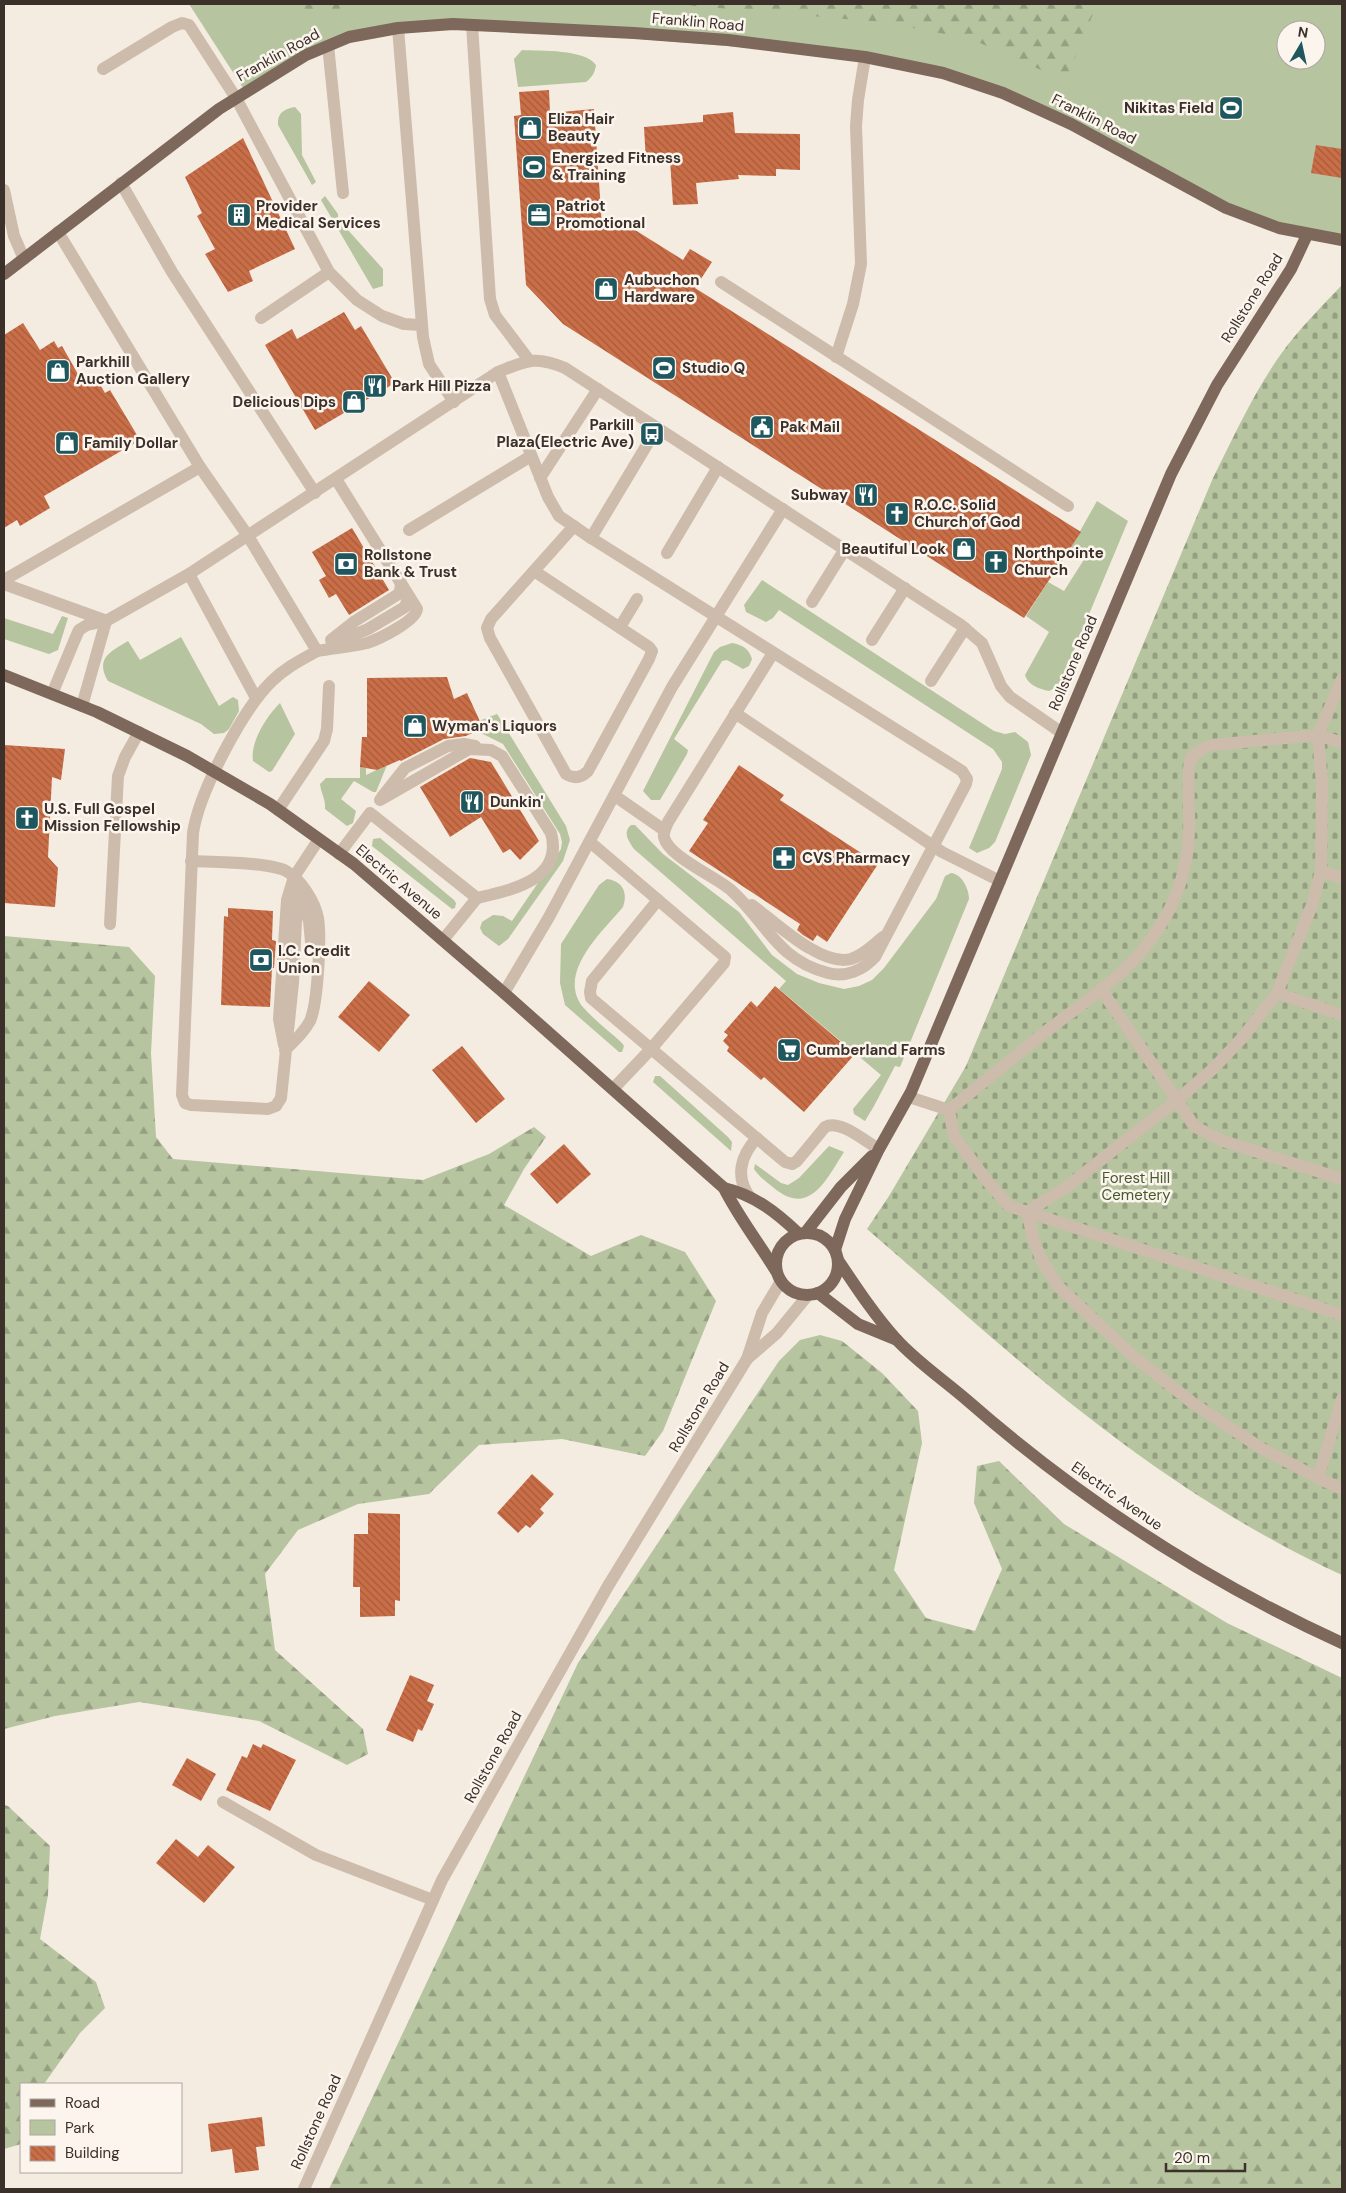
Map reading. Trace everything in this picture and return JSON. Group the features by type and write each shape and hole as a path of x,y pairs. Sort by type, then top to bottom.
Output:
{"main road":[{"name":"Franklin Road","path":"4,274 120,183 236,98 306,55 349,37 398,28 472,25 653,34 728,40 865,57 942,73 1004,93 1071,124 1226,208 1279,228 1307,235"},
{"path":"1307,235 1342,240"},
{"name":"Rollstone Road","path":"837,1255 845,1220 878,1148 908,1098 1171,474 1217,385 1291,269 1307,235"},
{"name":"Electric Avenue","path":"4,675 82,706 139,732 214,772 278,810 320,839 443,940 724,1188 738,1215 756,1237 778,1276"},
{"name":"Rollstone Road","path":"802,1233 841,1187 878,1148"},
{"name":"Electric Avenue","path":"724,1188 749,1196 778,1214 802,1233"},
{"path":"802,1233 823,1237 837,1255 838,1270 834,1280 827,1288 813,1294 797,1294 788,1289 778,1276 776,1262 782,1244 802,1233"},
{"name":"Electric Avenue","path":"837,1255 897,1340 994,1424 1078,1490 1120,1519 1222,1583 1290,1619 1342,1643"},
{"name":"Electric Avenue","path":"813,1294 858,1324 897,1340"}],"street":[{"path":"102,69 172,27 182,23 189,25 236,98 329,272 357,300 382,316 404,324 421,325"},
{"path":"472,25 490,299 496,315 529,360"},
{"path":"398,28 421,325 429,364 454,402"},
{"path":"328,45 343,193"},
{"path":"836,357 854,304 862,264 856,126 865,57"},
{"path":"120,183 172,272 315,493"},
{"path":"4,190 14,236 24,259"},
{"path":"58,232 200,467 248,536 317,651"},
{"path":"261,318 329,272"},
{"path":"721,282 1068,506"},
{"path":"52,694 80,630 94,622 106,621 189,574 498,372 529,360 549,361 565,368 965,628 982,643 1001,686 1010,697 1062,733"},
{"path":"498,372 540,478 559,516 966,776 966,784 935,847 876,957 868,965 856,971 844,975 824,972 810,968 787,953 732,890"},
{"path":"540,478 598,389"},
{"path":"591,538 657,428"},
{"path":"409,530 532,456"},
{"path":"4,580 200,467"},
{"path":"667,553 718,467"},
{"path":"317,651 368,642 412,620 416,609 336,479"},
{"path":"504,993 590,842 672,688 783,509"},
{"path":"534,571 649,647 652,651 588,771 580,777 566,774 490,638 488,628 492,620 534,571 574,526"},
{"path":"812,602 845,549"},
{"path":"189,574 256,698"},
{"path":"4,584 106,621"},
{"path":"320,839 294,876 285,913 279,1014 286,1050 282,1092 279,1102 273,1108 191,1105 183,1100 191,861 195,818 214,772 256,698 288,667 317,651 351,624 397,595 403,588"},
{"path":"872,640 905,588"},
{"path":"620,628 637,599"},
{"path":"82,706 106,621"},
{"path":"931,681 965,628"},
{"path":"773,653 664,830 666,842 809,947 830,958 840,960 859,956 888,934"},
{"path":"1027,1212 1068,1186 1177,1100 1219,1062 1277,993 1312,905 1320,871 1322,784 1318,735 1342,678"},
{"path":"278,810 324,741 327,729 329,686"},
{"path":"735,713 935,847 1000,881"},
{"path":"110,924 118,776 125,757 139,732"},
{"path":"949,1110 1050,1029 1102,991 1131,965 1152,938 1172,905 1185,872 1189,832 1190,761 1198,751 1212,745 1318,735 1342,743"},
{"path":"339,854 405,768 448,746 464,744 490,750 502,756 551,833 554,843 553,855 548,866 519,888 478,898 443,940"},
{"path":"615,796 664,830"},
{"path":"370,813 478,898"},
{"path":"590,842 726,957 724,963 651,1049 613,1089"},
{"path":"191,861 272,866 294,876 309,921 308,999 304,1013 286,1050"},
{"path":"1320,871 1342,878"},
{"path":"658,900 592,981 591,998 789,1164 797,1161 821,1131 830,1124 839,1125 878,1148"},
{"path":"1102,991 1194,1126 1220,1140 1342,1179"},
{"path":"1277,993 1342,1015"},
{"path":"908,1098 949,1110"},
{"path":"949,1110 954,1136 987,1181 1009,1206 1342,1315"},
{"path":"749,1196 742,1186 740,1171 744,1154 757,1138"},
{"path":"1027,1212 1034,1241 1042,1261 1058,1286 1133,1356 1194,1404 1253,1442 1342,1489"},
{"name":"Rollstone Road","path":"304,2189 442,1880 608,1586 747,1359 762,1313 778,1276"},
{"name":"Rollstone Road","path":"747,1359 777,1333 813,1294"},
{"path":"1318,1478 1342,1398"},
{"path":"223,1802 316,1855 433,1900"}],"green space":[{"path":"189,4 1342,4 1342,240 1279,228 1003,93 865,57 453,24 349,37 245,91"},
{"path":"301,4 359,4 318,14 302,8"},
{"path":"672,4 1097,4 1066,81 971,39 881,22"},
{"path":"522,50 572,53 590,60 596,65 596,68 593,75 586,82 518,87 514,59"},
{"path":"295,107 301,114 302,155 316,182 312,185 278,125 282,112"},
{"path":"325,196 338,214 338,219 383,269 383,286 373,289 321,200"},
{"name":"Forest Hill Cemetery","path":"1342,285 1342,1575 1230,1516 1125,1445 1026,1367 867,1229 889,1196 966,1066 1213,478 1237,430 1253,399 1281,354"},
{"path":"1097,501 1128,521 1059,686 1049,691 1038,688 1031,684 1025,675 1049,632 1026,616 1048,582 1064,591 1085,558 1070,549"},
{"path":"762,580 994,731 1005,734 1015,732 1028,742 1031,755 995,842 989,848 977,853 969,848 1002,769 1002,762 993,749 779,610 773,618 766,622 746,612 744,605"},
{"path":"62,616 68,618 58,650 49,654 4,639 4,618 53,634"},
{"path":"181,637 219,706 233,697 238,700 239,711 229,729 224,733 214,734 201,724 108,681 104,673 103,667 106,656 128,641 140,660"},
{"path":"732,643 742,646 747,650 752,659 749,666 743,669 727,660 722,661 674,739 688,750 687,754 660,800 651,800 643,791 714,652 720,647"},
{"path":"280,703 295,734 272,771 269,772 253,761 254,745 260,729"},
{"path":"497,714 566,826 570,840 563,861 508,939 499,946 483,934 480,928 482,922 493,915 503,916 512,921 561,849 562,842 560,834 503,744 477,731 483,728 479,721"},
{"path":"387,765 376,792 354,781 341,799 356,811 353,823 347,826 325,809 320,784 326,778 360,778 360,767 366,768 366,775"},
{"path":"631,825 635,825 663,854 739,912 772,955 797,974 819,983 844,989 859,986 872,980 884,968 936,899 945,876 951,873 962,879 968,891 969,899 900,1067 895,1066 865,1121 854,1114 853,1109 881,1075 779,989 786,981 634,849 628,840 627,834 628,828"},
{"path":"380,838 454,900 456,903 455,908 452,909 372,846 373,839"},
{"path":"607,879 617,882 623,888 625,897 623,907 586,953 579,966 575,980 576,993 586,1011 622,1043 624,1046 622,1052 619,1052 565,1005 560,983 561,944 599,885"},
{"path":"4,936 129,947 155,976 151,1053 156,1137 173,1159 423,1180 489,1154 534,1127 546,1137 524,1169 504,1205 591,1256 641,1235 685,1252 716,1301 663,1431 645,1456 562,1439 479,1445 429,1494 358,1504 298,1530 265,1574 275,1650 363,1729 368,1754 347,1765 259,1721 139,1702 55,1716 4,1729"},
{"path":"655,1076 660,1076 728,1137 732,1142 731,1151 653,1082"},
{"path":"829,1146 844,1152 824,1183 807,1197 798,1199 787,1196 763,1179 754,1169 755,1164 781,1183 788,1185 799,1178"},
{"path":"820,1335 842,1341 882,1373 918,1411 922,1443 894,1570 926,1618 975,1631 1002,1569 974,1503 977,1466 999,1461 1064,1524 1227,1623 1342,1678 1342,2189 329,2189 578,1663 779,1361 800,1340"},
{"path":"4,1805 8,1806 50,1846 48,1895 40,1939 96,1982 105,2008 80,2033 45,2083 20,2083 20,2144 4,2149"}],"building":[{"path":"549,90 550,113 594,109 602,226 627,225 683,260 690,249 712,262 695,288 1081,532 1024,618 563,324 526,285 514,116 521,115 519,92"},
{"path":"733,112 735,133 800,134 800,170 776,169 776,176 738,175 739,179 696,183 698,204 673,205 670,160 646,162 644,127 703,122 703,115"},
{"name":"Provider Medical Services","path":"243,138 295,249 249,271 253,281 228,292 205,254 215,249 197,216 202,213 185,177"},
{"path":"1316,145 1342,149 1342,178 1311,173"},
{"path":"344,312 355,330 361,326 395,383 315,430 265,345 292,329 297,339"},
{"path":"23,323 40,350 54,341 58,348 62,346 83,383 95,376 105,393 110,390 140,440 44,496 50,508 20,526 17,520 4,528 4,335"},
{"name":"Rollstone Bank & Trust","path":"352,528 389,590 349,615 336,594 329,598 319,580 326,576 312,552"},
{"name":"Wyman's Liquors","path":"447,677 454,699 467,693 483,728 466,736 444,739 401,761 377,770 360,767 362,737 367,737 367,678"},
{"name":"U.S. Full Gospel Mission Fellowship","path":"4,745 65,749 61,780 52,777 48,857 58,868 55,907 4,903"},
{"name":"Dunkin'","path":"470,758 491,762 539,841 520,860 510,849 503,853 481,817 450,837 420,787"},
{"name":"CVS Pharmacy","path":"739,765 784,795 780,800 878,864 827,942 817,935 813,941 803,935 797,930 800,924 689,851 708,823 703,820"},
{"name":"I.C. Credit Union","path":"228,908 273,911 272,940 276,941 274,968 272,968 270,1007 221,1005 224,916 228,917"},
{"path":"369,981 410,1015 379,1052 338,1017"},
{"name":"Cumberland Farms","path":"775,986 855,1054 804,1112 764,1077 761,1080 727,1051 729,1047 723,1041 728,1035 724,1032 751,1001 757,1007"},
{"path":"462,1046 505,1099 476,1123 432,1070"},
{"path":"564,1144 591,1174 557,1204 530,1174"},
{"path":"532,1474 554,1494 540,1509 544,1513 530,1528 526,1525 518,1533 497,1513"},
{"path":"368,1513 400,1514 400,1601 395,1600 395,1616 360,1617 360,1587 353,1587 354,1534 368,1534"},
{"path":"410,1675 434,1685 427,1701 434,1704 422,1731 418,1729 413,1742 386,1730"},
{"path":"253,1744 261,1748 263,1744 296,1760 270,1811 226,1790 242,1756 247,1758"},
{"path":"187,1758 216,1774 201,1801 172,1785"},
{"path":"176,1839 198,1857 208,1845 235,1867 204,1903 156,1863"},
{"path":"262,2117 265,2146 256,2147 259,2170 235,2173 232,2149 211,2152 208,2124"}],"place":[{"name":"Nikitas Field","path":"1231,108"},
{"name":"Eliza Hair Beauty","path":"530,128"},
{"name":"Energized Fitness & Training","path":"534,167"},
{"name":"Provider Medical Services","path":"239,215"},
{"name":"Patriot Promotional","path":"539,215"},
{"name":"Aubuchon Hardware","path":"606,289"},
{"name":"Studio Q","path":"664,368"},
{"name":"Parkhill Auction Gallery","path":"58,371"},
{"name":"Park Hill Pizza","path":"375,386"},
{"name":"Delicious Dips","path":"354,402"},
{"name":"Pak Mail","path":"762,427"},
{"name":"Parkill Plaza(Electric Ave)","path":"652,434"},
{"name":"Family Dollar","path":"67,443"},
{"name":"Subway","path":"866,495"},
{"name":"R.O.C. Solid Church of God","path":"897,514"},
{"name":"Beautiful Look","path":"964,549"},
{"name":"Northpointe Church","path":"996,562"},
{"name":"Rollstone Bank & Trust","path":"346,564"},
{"name":"Wyman's Liquors","path":"415,726"},
{"name":"Dunkin'","path":"472,802"},
{"name":"U.S. Full Gospel Mission Fellowship","path":"27,818"},
{"name":"CVS Pharmacy","path":"784,858"},
{"name":"I.C. Credit Union","path":"261,960"},
{"name":"Cumberland Farms","path":"789,1050"}]}
